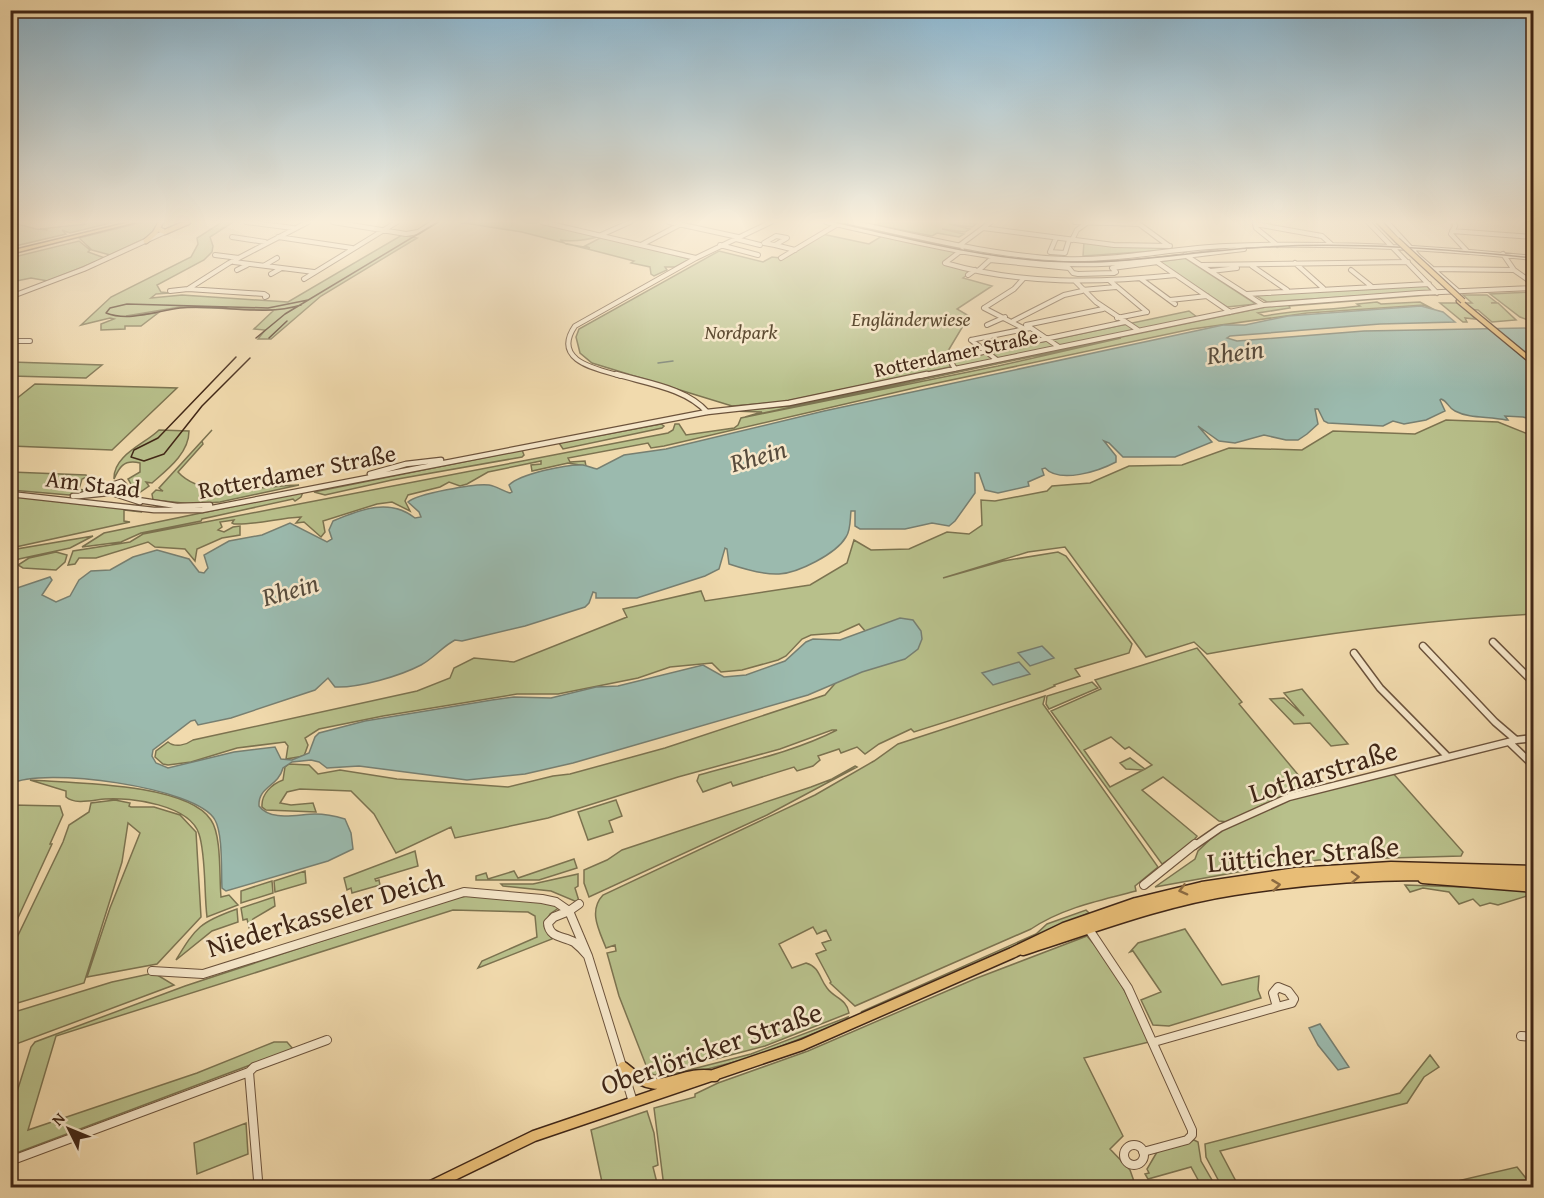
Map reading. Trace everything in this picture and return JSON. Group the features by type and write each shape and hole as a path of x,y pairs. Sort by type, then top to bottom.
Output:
{"main road":[{"path":"1434,278 1533,361"},
{"name":"Lütticher Straße","path":"1082,919 1191,888 1258,876 1382,866 1472,867 1533,871"},
{"path":"1412,875 1428,880 1533,887"},
{"name":"Lütticher Straße","path":"1089,928 1160,907 1232,890 1333,878 1412,875 1533,880"},
{"name":"Oberlöricker Straße","path":"1012,953 1036,939 1082,919"},
{"name":"Oberlöricker Straße","path":"427,1188 534,1136 802,1045 1012,953 1089,928"},
{"path":"623,1067 639,1080 651,1084 664,1084 704,1072 715,1076"}],"street":[{"path":"10,297 60,278"},
{"path":"188,289 204,278"},
{"path":"661,278 575,326 568,336 567,346 584,365 685,395 699,403 707,412"},
{"path":"1059,346 1031,328 1020,326 984,308 1014,289 1024,278 1110,281 1151,278"},
{"path":"1180,278 1230,312"},
{"path":"1222,278 1263,305"},
{"path":"1269,278 1287,291"},
{"path":"1312,278 1324,288"},
{"path":"1361,278 1371,286"},
{"path":"1423,278 1437,293"},
{"path":"1442,278 1459,292"},
{"path":"1141,279 1175,304"},
{"path":"1075,281 1082,291 1103,309 1138,330"},
{"path":"1110,281 1147,312 1117,318"},
{"path":"1247,294 1429,284"},
{"path":"1013,321 1064,295 1116,287"},
{"name":"Rotterdamer Straße","path":"172,511 219,507 707,412 789,403 1263,305 1533,288"},
{"path":"170,291 188,289 264,294 266,297"},
{"path":"1170,300 1207,296"},
{"path":"971,340 1103,309"},
{"path":"987,325 1005,317"},
{"path":"955,369 951,362 954,359 1125,322"},
{"path":"971,340 997,360"},
{"path":"10,341 30,341"},
{"name":"Rotterdamer Straße","path":"120,492 124,485 119,482 109,484 103,490 111,493 120,492 151,504 193,506 217,504 366,475 392,466 434,458 438,460 461,459"},
{"name":"Rotterdamer Straße","path":"420,461 429,465"},
{"name":"Am Staad","path":"10,493 79,496 103,490"},
{"name":"Am Staad","path":"10,493 172,511"},
{"path":"1493,642 1533,683"},
{"path":"1423,646 1513,741 1533,766"},
{"path":"1354,653 1362,666 1448,757"},
{"name":"Lotharstraße","path":"1144,885 1201,840 1266,806 1289,797 1533,738"},
{"name":"Niederkasseler Deich","path":"152,971 203,975 464,892 542,899 556,902 569,910"},
{"path":"579,904 554,916 548,927 557,937 580,946 588,956"},
{"path":"569,910 588,956 633,1102"},
{"path":"1082,919 1128,988 1154,1042 1192,1134 1187,1140 1143,1152"},
{"path":"1154,1042 1277,1007"},
{"path":"1521,1036 1533,1037"},
{"path":"10,1161 249,1072 254,1068 327,1040"},
{"path":"249,1072 258,1180 256,1188"}],"green space":[{"path":"11,278 56,278 48,281 31,278 11,282"},
{"path":"149,278 170,278 157,285 161,292 170,293 156,294 151,298 182,295 288,302 329,278 351,278 321,296 271,339 258,339 265,330 254,329 273,311 271,310 180,307 126,316 158,313 141,326 125,326 125,329 101,330 101,324 114,319 110,318 81,325 111,297"},
{"name":"Nordpark","path":"671,278 963,278 992,286 957,309 969,316 948,351 950,367 782,402 732,406 592,363 580,353 576,337 579,329"},
{"path":"1183,278 1216,278 1256,304 1227,307"},
{"path":"1426,285 1431,291 1267,302 1255,295"},
{"path":"1533,292 1533,322 1520,317 1490,294"},
{"path":"1429,295 1289,306 1290,308 1258,313 1264,316 1360,306 1357,304 1377,302 1381,304 1420,302 1433,309 1431,310 1424,305 1307,313 1192,329 923,386 664,446 651,448 648,443 568,458 570,462 585,461 586,466 568,463 532,471 531,465 541,464 541,461 488,472 467,484 460,486 449,482 440,487 408,495 405,501 410,511 392,502 377,504 323,521 325,532 321,537 304,522 296,523 301,517 243,524 234,524 232,523 234,520 220,522 222,527 218,530 224,532 240,526 240,535 222,538 197,549 195,561 185,549 155,547 148,542 96,558 79,558 75,564 68,565 73,551 130,542 143,534 668,433 673,430 675,424 679,424 686,435 734,428 741,418 998,366 1121,338 745,417 762,412 732,411 791,406 1266,307"},
{"path":"1463,295 1487,295 1496,302 1491,303 1498,303 1516,320 1492,322 1478,310 1466,309 1475,319 1465,318 1467,322 1463,322 1440,303 1472,303"},
{"path":"1189,311 1197,317 955,367 952,361"},
{"path":"11,362 102,365 86,378 11,376"},
{"path":"35,384 177,388 112,450 11,446 11,403"},
{"path":"1446,420 1498,422 1533,436 1533,614 1370,629 1207,654 1194,642 1146,657 1065,547 1028,552 943,578 1003,561 1058,552 1066,556 1132,644 1129,653 1075,669 1080,676 1043,691 914,732 911,729 879,744 865,754 857,747 841,753 839,749 818,756 820,760 813,766 797,771 794,767 733,786 731,782 703,792 697,781 699,775 787,750 837,730 832,730 780,749 678,777 548,818 455,838 451,827 396,853 374,814 351,791 300,789 287,792 280,803 291,805 313,803 316,812 266,810 262,807 263,798 271,787 283,780 285,767 289,764 309,765 318,774 340,770 397,779 508,787 570,774 665,748 825,695 873,640 859,624 839,633 811,635 802,639 786,656 742,670 721,672 712,663 670,667 638,678 558,694 517,694 383,716 319,729 305,738 308,745 304,756 286,759 288,746 285,742 237,748 191,762 168,765 155,757 156,751 168,742 180,745 193,740 417,691 450,678 454,668 474,658 514,662 627,617 623,609 701,591 705,601 810,585 847,563 854,540 871,550 909,549 947,532 969,534 982,525 981,500 995,501 1047,491 1052,486 1090,483 1129,466 1182,465 1229,448 1302,450 1333,431 1415,434"},
{"path":"661,424 664,426 662,428 563,449 559,443"},
{"path":"159,430 189,431 182,453 152,483 146,482 149,486 139,493 129,491 131,484 128,479 140,472 140,463 129,462 122,465 114,479 115,471 124,457"},
{"path":"212,430 202,441 203,444 178,472 190,481 204,487 236,490 299,485 220,502 193,504 153,500 152,494 156,490 163,491 159,488"},
{"path":"522,450 524,455 522,457 392,480 325,495 314,492"},
{"path":"11,472 86,475 87,477 82,479 79,489 83,490 82,492 69,495 11,490"},
{"path":"303,492 301,497 295,501 293,499 141,533 121,542 82,547 104,533"},
{"path":"11,496 142,512 124,510 124,521 130,522 11,548"},
{"path":"93,536 70,548 19,559 11,564 11,550"},
{"path":"56,552 67,555 65,562 56,570 23,568 18,565 29,558"},
{"path":"1197,648 1242,702 1239,704 1310,789 1265,804 1228,822 1219,821 1163,777 1142,790 1197,836 1191,844 1162,864 1051,711 1101,689 1095,680","holes":["1111,737 1125,749 1129,747 1152,765 1145,769 1130,758 1120,763 1126,769 1143,770 1110,787 1084,750"]},
{"path":"1092,682 1098,688 1049,709 1046,704 1047,696"},
{"path":"1302,689 1348,744 1331,746 1310,723 1294,724 1270,699 1284,698 1304,716 1284,693"},
{"path":"1045,696 1043,704 1158,867 1135,886 1136,891 1096,901 1056,915 1031,929 855,1006 830,983 816,954 826,950 822,943 831,940 826,930 817,934 813,927 779,944 792,968 806,963 814,967 827,988 846,1005 849,1013 765,1046 655,1075 649,1073 619,996 607,953 616,951 615,945 606,948 596,921 596,908 603,895 815,795 874,761 898,744"},
{"path":"857,767 767,815 589,897 584,883 584,870 607,860 622,850 811,787 832,779"},
{"path":"1391,771 1463,852 1461,856 1319,860 1271,866 1155,887 1195,859 1198,851 1221,829 1296,796"},
{"path":"30,780 127,787 178,799 198,808 215,827 221,897 229,895 238,905 207,917 204,863 199,834 184,816 144,802 116,799 74,801 66,797 66,791"},
{"path":"115,800 130,803 131,807 154,807 180,815 196,832 201,917 157,964 87,977 110,908 140,833 128,823 122,862 84,983 11,1005 11,950 69,825 89,812 91,803"},
{"path":"616,800 622,816 609,821 613,832 588,840 578,812"},
{"path":"11,805 60,806 63,815 11,933"},
{"path":"415,851 418,866 375,879 379,880 380,885 352,893 351,888 347,890 344,878"},
{"path":"574,859 577,868 539,880 476,880 476,876 486,873 488,879 514,871 518,878"},
{"path":"305,871 306,883 275,892 274,881"},
{"path":"578,874 578,886 575,888 579,901 577,902 551,891 501,884 533,884"},
{"path":"272,881 273,893 241,903 241,891"},
{"path":"1405,885 1521,889 1533,894 1498,905 1490,903 1480,906 1473,899 1459,904 1449,892 1423,888 1410,892"},
{"path":"467,896 547,902 560,907 550,914 544,926 552,939 478,968 482,961 537,937 535,916 528,912 453,910 56,1036 28,1130 197,1073 274,1042 287,1042 293,1049 11,1155 11,1111 31,1047 35,1042 185,986 449,899"},
{"path":"274,897 275,906 253,919 249,927 247,919 243,920 241,908"},
{"path":"237,909 238,922 212,931 176,960 200,927"},
{"path":"1086,910 1089,913 866,1012 861,1012 1036,934 1047,924"},
{"path":"1185,929 1222,985 1259,976 1258,990 1261,998 1169,1026 1153,1025 1141,1000 1161,992 1133,951 1130,952 1138,943"},
{"path":"1087,936 1114,973 1149,1042 1084,1058 1123,1136 1110,1149 1130,1170 1136,1187 664,1187 654,1108 695,1097 695,1094 718,1083 808,1051 977,978"},
{"path":"154,973 174,985 11,1046 11,1013 112,982"},
{"path":"848,1017 846,1021 753,1057 666,1080 650,1080 751,1054"},
{"path":"1430,1055 1439,1067 1424,1077 1407,1103 1220,1151 1239,1187 1222,1187 1206,1157 1205,1144 1400,1093"},
{"path":"647,1111 654,1133 658,1165 653,1167 658,1187 603,1187 591,1130"},
{"path":"246,1123 248,1154 197,1174 194,1143"},
{"path":"1194,1140 1198,1142 1201,1161 1216,1187 1202,1187 1191,1167 1148,1179 1145,1174 1149,1173 1147,1169 1157,1152"},
{"path":"1517,1167 1533,1187 1432,1187"}],"water":[{"name":"Rhein","path":"1421,306 1443,312 1455,322 1380,324 1227,338 1237,341 1364,331 1533,328 1533,420 1505,416 1508,420 1506,420 1461,414 1441,399 1445,411 1426,420 1404,424 1393,421 1383,426 1328,423 1324,421 1318,409 1315,409 1318,424 1298,440 1264,435 1235,443 1219,441 1198,426 1212,442 1175,457 1123,457 1104,441 1116,456 1116,462 1090,472 1070,476 1052,473 1045,468 1042,469 1044,475 1028,482 1029,486 998,493 985,490 979,473 975,473 975,493 949,526 932,523 905,529 860,529 855,526 855,511 851,511 849,531 841,543 816,562 796,570 773,574 741,568 729,564 725,548 719,569 705,576 637,598 596,598 596,593 593,592 585,607 525,626 462,641 455,640 421,665 391,677 345,687 335,687 328,678 315,690 231,718 198,725 195,720 191,721 153,750 152,756 156,763 168,768 234,752 275,747 281,759 292,760 309,753 319,733 365,721 514,697 551,698 596,687 618,686 703,665 724,677 746,675 785,661 806,642 813,639 840,640 900,618 913,620 921,631 922,639 918,649 905,659 862,672 808,695 573,763 525,774 467,780 359,766 327,768 311,760 292,762 283,768 277,779 262,794 259,806 264,811 278,816 319,814 345,819 351,833 353,849 328,861 226,891 222,888 218,826 203,808 151,789 118,783 53,777 27,779 11,784 11,590 50,577 52,580 42,595 56,602 70,596 79,580 91,571 110,570 133,557 157,550 189,559 199,572 204,573 208,568 204,555 229,541 262,535 290,523 327,542 332,539 329,530 333,521 365,510 385,507 396,508 415,518 421,517 408,502 447,490 489,485 510,493 512,492 509,485 523,477 544,470 575,465 597,469 624,455 666,449 824,411 1223,325 1245,325 1288,316"},
{"path":"1042,646 1054,658 1030,666 1018,653"},
{"path":"1019,662 1030,674 993,685 982,673"},
{"path":"1320,1024 1349,1067 1338,1070 1318,1045 1309,1028"}],"waterway":[{"path":"658,363 673,361"}],"tram line":[{"path":"299,305 345,278"},
{"path":"299,305 271,310 195,307 133,316 106,313 110,308 127,304 268,308 308,300"},
{"path":"256,338 299,305"},
{"path":"269,338 287,321"},
{"path":"236,357 158,438 134,450 131,457 144,461 164,454 202,406 250,358"}],"park label":[{"name":"Engländerwiese","path":"911,319"}]}
